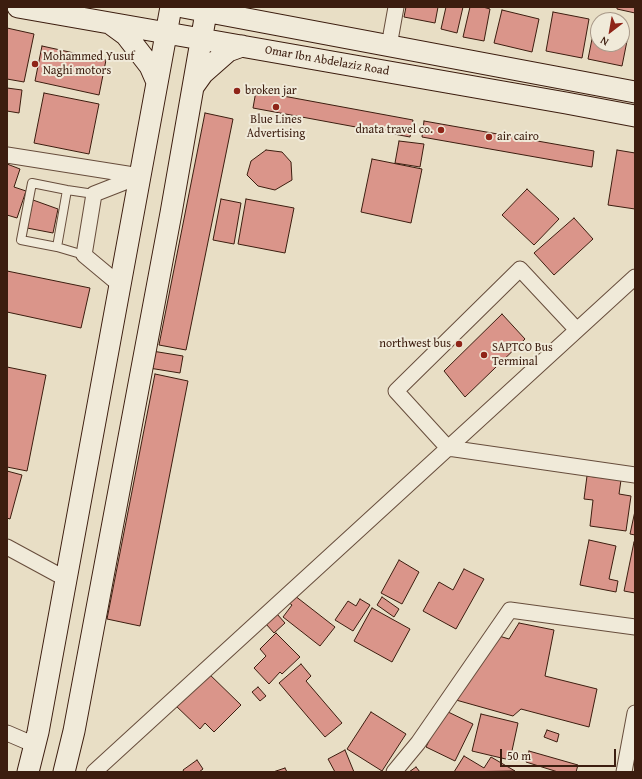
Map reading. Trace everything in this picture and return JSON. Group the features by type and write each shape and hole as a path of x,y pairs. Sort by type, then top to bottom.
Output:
{"main road":[{"name":"Omar Ibn Abdelaziz Road","path":"18,7 635,116"},
{"path":"27,770 35,745 171,7"},
{"path":"183,7 240,13 389,46 635,92"},
{"path":"64,772 74,731 171,213 207,9"},
{"path":"110,23 126,35 150,66 157,82"},
{"path":"193,87 203,73 228,51 242,46"}],"street":[{"path":"389,46 396,7"},
{"path":"7,155 140,176"},
{"path":"120,284 84,255 94,194 140,176"},
{"path":"577,330 520,269 396,391 448,448 635,475"},
{"path":"94,772 635,277"},
{"path":"7,547 66,579"},
{"path":"394,772 418,743 510,610 635,627"},
{"path":"624,772 635,713"},
{"path":"7,733 35,745"}],"lane":[{"path":"84,255 57,247 21,240 32,183 94,194"},
{"path":"57,247 67,190"}],"building":[{"path":"406,7 438,7 435,23 404,17"},
{"path":"446,7 463,7 457,33 441,29"},
{"path":"470,7 483,7 490,9 484,41 463,37"},
{"path":"617,7 635,7 635,13 617,9"},
{"path":"502,10 539,19 532,52 494,43"},
{"path":"553,12 589,19 582,58 546,51"},
{"path":"7,28 34,34 24,82 7,79"},
{"path":"42,46 106,60 99,95 35,81"},
{"path":"590,49 590,52 625,52 622,66 588,59"},
{"path":"7,88 22,90 19,113 7,111"},
{"path":"256,91 413,120 410,137 253,108"},
{"path":"44,93 99,104 89,154 34,143"},
{"path":"205,113 233,119 186,350 159,345"},
{"path":"424,121 594,151 592,167 422,137"},
{"path":"399,141 424,144 420,167 395,163"},
{"path":"266,150 282,152 291,162 292,180 275,190 258,186 247,175 251,161"},
{"path":"617,150 635,153 635,209 608,205"},
{"path":"372,159 422,169 411,223 361,212"},
{"path":"7,164 20,169 14,187 26,191 17,218 7,215"},
{"path":"527,189 559,219 534,245 502,215"},
{"path":"221,199 241,203 234,244 213,240"},
{"path":"246,199 294,208 285,253 238,244"},
{"path":"33,200 58,209 53,233 27,228"},
{"path":"574,218 593,239 554,275 534,253"},
{"path":"7,271 90,288 81,328 7,312"},
{"name":"SAPTCO Bus Terminal","path":"502,314 525,339 465,397 444,371"},
{"path":"152,351 183,356 180,373 149,368"},
{"path":"7,367 46,375 27,471 7,467"},
{"path":"155,374 188,381 140,626 107,619"},
{"path":"7,471 22,475 10,519 7,518"},
{"path":"587,476 621,480 619,494 631,496 626,531 590,526 593,500 584,499"},
{"path":"635,511 635,535 630,534"},
{"path":"589,540 616,546 609,579 618,581 616,592 580,585"},
{"path":"635,542 635,593 624,591"},
{"path":"399,560 419,572 402,604 381,593"},
{"path":"464,569 484,579 456,629 423,611 439,582 453,590"},
{"path":"290,592 335,627 320,646 283,617 292,605 285,600"},
{"path":"382,597 399,609 394,617 377,605"},
{"path":"360,599 370,605 353,631 335,620 348,601 356,606"},
{"path":"372,608 410,629 392,662 354,641"},
{"path":"277,614 285,623 274,633 266,624"},
{"path":"519,623 554,630 545,676 597,689 589,727 521,709 513,716 456,700 499,636 509,639"},
{"path":"276,633 300,657 282,674 280,672 269,684 254,668 266,656 260,649"},
{"path":"301,664 311,676 306,681 342,723 325,737 279,683"},
{"path":"206,671 241,705 214,732 205,723 200,729 174,704"},
{"path":"258,687 266,696 260,701 252,692"},
{"path":"444,710 473,724 455,761 426,747"},
{"path":"371,712 406,734 382,771 347,749"},
{"path":"481,714 518,723 510,760 472,751"},
{"path":"547,730 559,734 557,742 544,737"},
{"path":"345,750 354,772 335,772 328,759"},
{"path":"529,751 578,765 576,772 558,772 526,762"},
{"path":"464,756 484,768 491,757 515,771 454,772"},
{"path":"197,760 203,769 199,772 184,772 183,770"},
{"path":"416,767 420,772 409,772"},
{"path":"285,768 287,772 273,772"}],"place":[{"name":"Mohammed Yusuf Naghi motors","path":"35,64"},
{"name":"broken jar","path":"237,91"},
{"name":"Blue Lines Advertising","path":"276,107"},
{"name":"dnata travel co.","path":"441,130"},
{"name":"air cairo","path":"489,137"},
{"name":"northwest bus","path":"459,344"},
{"name":"SAPTCO Bus Terminal","path":"484,355"}]}
